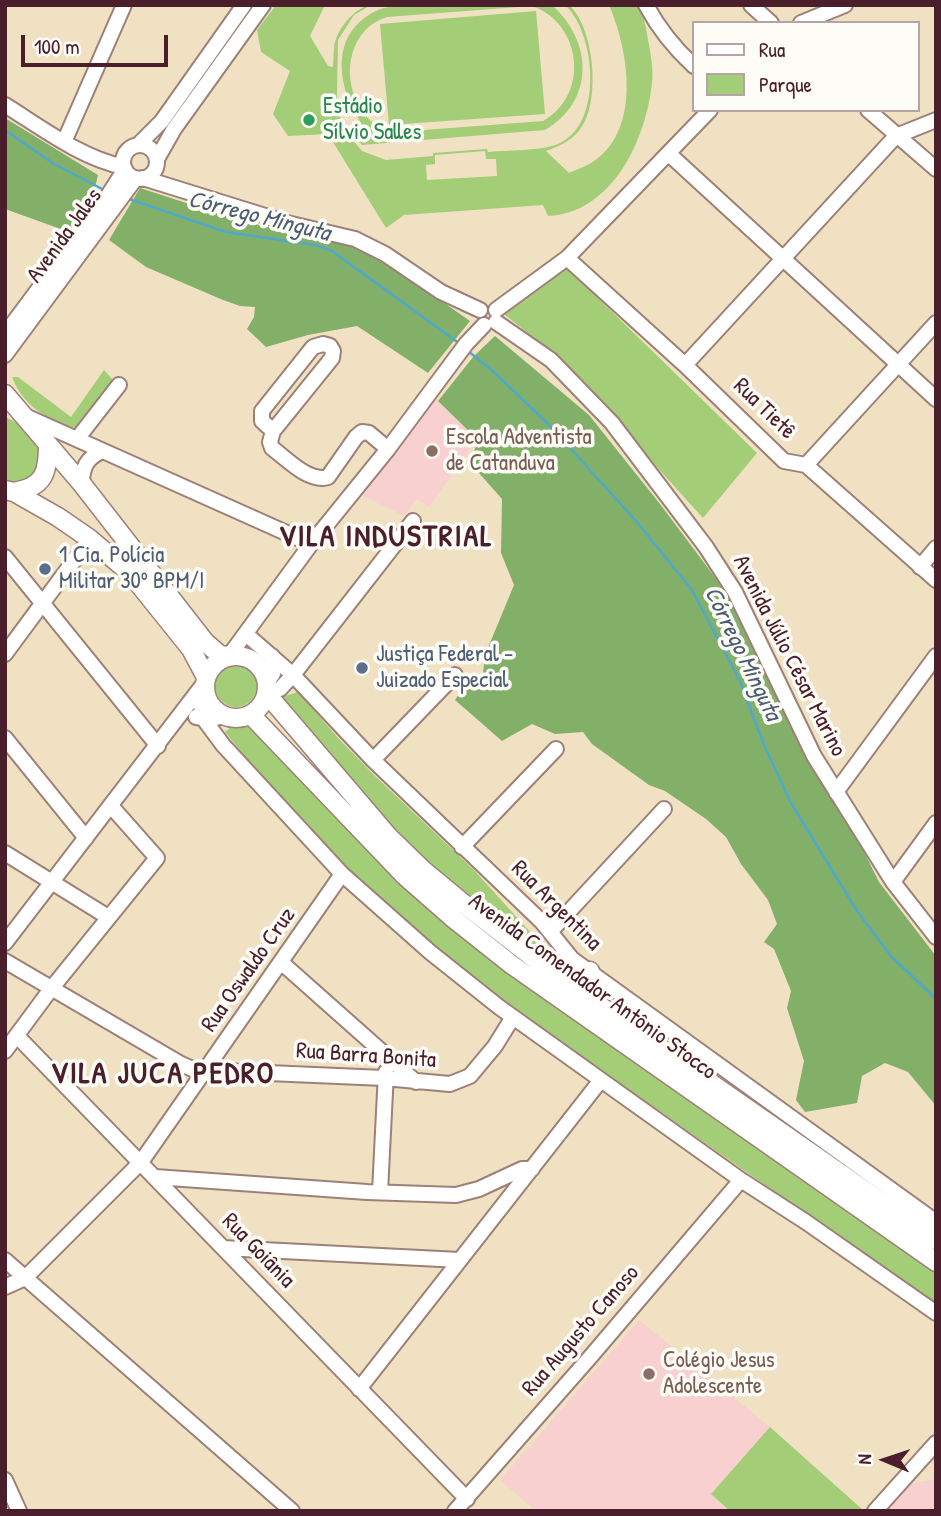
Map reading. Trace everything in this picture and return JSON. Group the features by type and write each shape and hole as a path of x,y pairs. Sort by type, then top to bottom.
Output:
{"main road":[{"path":"5,394 82,484 205,642 220,655 244,656 257,663 265,675 267,689 263,704 251,715 235,718 224,716 209,702 205,682 186,642 130,573 90,539 10,491"},
{"path":"5,407 22,415"},
{"path":"10,491 32,487 41,480 47,467 48,445"},
{"path":"205,682 213,665 228,656"},
{"name":"Avenida Comendador Antônio Stocco","path":"267,689 390,837 423,870 545,967 936,1240"},
{"name":"Avenida Comendador Antônio Stocco","path":"251,715 396,867 473,934 512,965 676,1077 936,1262"},
{"path":"590,971 594,1000"}],"street":[{"path":"64,142 124,5"},
{"path":"132,173 125,155 162,121 244,5"},
{"path":"646,5 657,26 692,64"},
{"path":"751,5 769,21"},
{"path":"806,21 845,5"},
{"path":"132,173 152,174 174,129 262,6"},
{"path":"5,105 64,142 132,173 291,224 355,239 386,254 441,292 480,310 488,306 492,319"},
{"path":"228,656 311,544 388,449 464,348 492,319 567,258 708,112"},
{"path":"869,112 936,169"},
{"path":"685,365 896,136 936,120"},
{"path":"83,150 104,154 133,147 152,150 172,183 187,192"},
{"path":"669,154 936,399"},
{"name":"Avenida Jales","path":"5,355 132,173"},
{"name":"Avenida Jales","path":"5,334 115,196"},
{"name":"Rua Tietê","path":"567,258 685,365 784,461 806,465 936,580"},
{"name":"Avenida Júlio César Marino","path":"492,319 551,360 612,423 706,547 735,592 814,756 893,882 936,937"},
{"path":"806,465 936,323"},
{"path":"273,431 262,421 262,411 313,347 323,344 330,346 333,351 332,358 273,431 270,442 272,448 312,477 321,479 328,477 362,432 369,433 388,449"},
{"path":"77,439 119,385"},
{"path":"22,415 311,544"},
{"path":"82,484 85,463 102,451"},
{"path":"272,656 273,674 267,689 281,689 413,521"},
{"path":"5,654 90,539"},
{"path":"920,567 936,548"},
{"path":"5,557 158,746"},
{"name":"Rua Argentina","path":"246,634 293,675 373,760 550,932 572,959 936,1222"},
{"path":"836,792 936,656"},
{"path":"373,760 455,675"},
{"path":"5,943 205,682"},
{"path":"205,682 200,700 202,718 223,745 342,874 430,952 513,1017 741,1180 936,1313"},
{"path":"181,713 202,718 218,719 224,716"},
{"path":"5,738 86,838"},
{"path":"462,846 556,749"},
{"path":"5,1051 51,989 157,858 111,806"},
{"path":"550,932 664,809"},
{"path":"893,882 936,823"},
{"path":"5,853 108,917"},
{"name":"Rua Oswaldo Cruz","path":"5,1287 24,1278 141,1162 342,874"},
{"name":"Rua Barra Bonita","path":"5,961 181,1064 204,1074 222,1071 384,1078 450,1084 470,1076 495,1046 513,1017"},
{"path":"282,963 416,1082"},
{"name":"Rua Goiânia","path":"17,1036 467,1499"},
{"path":"380,1192 384,1078 388,1063 384,1053"},
{"path":"359,1388 601,1080"},
{"path":"155,1177 456,1195 479,1189 522,1169 532,1169"},
{"name":"Rua Augusto Canoso","path":"455,1511 741,1180"},
{"path":"223,1248 460,1260"},
{"path":"5,1261 292,1511"},
{"path":"875,1511 936,1443"},
{"path":"7,1486 19,1511"}],"shaded area":[{"name":"Escola Adventista de Catanduva","path":"436,399 478,438 429,507 417,499 404,516 363,496"},
{"name":"Colégio Jesus Adolescente","path":"639,1320 770,1427 711,1494 730,1511 536,1511 500,1480"},
{"path":"936,1479 936,1511 887,1511 910,1484"}],"green space":[{"name":"Estádio Sílvio Salles","path":"276,5 325,5 310,36 328,66 333,67 335,42 341,28 355,13 371,5 354,15 338,40 337,96 342,127 362,151 386,160 433,156 433,153 543,148 558,144 573,134 583,118 589,99 589,56 575,18 565,5 569,5 578,16 585,31 590,48 593,86 586,120 578,132 559,146 546,151 569,173 595,160 612,143 621,126 627,85 625,64 609,5 642,7 653,75 648,105 634,149 608,187 591,202 571,212 548,216 543,205 404,215 386,228 328,134 288,136 273,114 290,71 261,52 257,30","holes":["485,151 486,159 496,159 497,176 427,180 426,165 435,164 435,155"]},
{"path":"552,5 566,20 581,53 583,70 573,103 561,118 545,130 362,145 356,136 369,133 351,103 342,70 348,37 358,23 374,12 389,7","holes":["532,6 549,15 561,27 570,43 574,60 573,78 568,94 558,109 543,121 384,133 358,104 350,78 353,53 365,31 387,17"]},
{"path":"536,11 545,114 389,125 380,24"},
{"path":"5,118 98,175 92,200 69,232 5,209"},
{"path":"140,188 242,221 370,251 470,321 428,373 357,326 308,335 266,347 247,329 254,317 255,307 240,306 223,300 146,267 109,240"},
{"path":"566,267 757,453 703,518 555,355 504,314"},
{"path":"495,336 589,415 723,588 780,703 828,779 879,882 936,956 936,1106 908,1072 885,1063 862,1076 857,1103 805,1112 796,1100 804,1061 787,1008 791,991 774,949 764,942 777,924 768,900 741,864 726,837 706,819 665,791 649,785 592,744 583,732 555,734 532,724 502,741 455,700 465,685 483,674 485,655 514,585 501,553 502,499 470,463 478,440 438,401 474,356"},
{"path":"104,370 113,380 76,428 55,421 29,404 12,377 18,377 71,417"},
{"path":"5,417 16,422 40,451 35,481 5,487"},
{"path":"236,665 251,671 257,686 251,701 236,707 221,701 215,686 221,671"},
{"path":"298,692 374,775 473,869 541,944 533,948 480,907 409,844 281,701 282,697"},
{"path":"235,724 252,727 436,911 936,1269 936,1305 508,1005 438,951 353,876 274,792 225,732"},
{"path":"770,1427 863,1511 730,1511 711,1494"}],"waterway":[{"name":"Córrego Minguta","path":"5,130 54,164 104,190"},
{"name":"Córrego Minguta","path":"126,198 226,232 315,245 332,251 460,344"},
{"name":"Córrego Minguta","path":"468,351 551,427 636,521 692,590 740,681 764,745 791,803 857,911 891,956 936,999"}],"place":[{"name":"Estádio Sílvio Salles","path":"309,120"},
{"name":"Escola Adventista de Catanduva","path":"432,451"},
{"name":"1 Cia. Polícia Militar 30º BPM/I","path":"45,569"},
{"name":"Justiça Federal - Juizado Especial","path":"362,668"},
{"name":"Colégio Jesus Adolescente","path":"649,1374"}],"district":[{"name":"VILA INDUSTRIAL","path":"386,538"},
{"name":"VILA JUCA PEDRO","path":"163,1075"}]}
